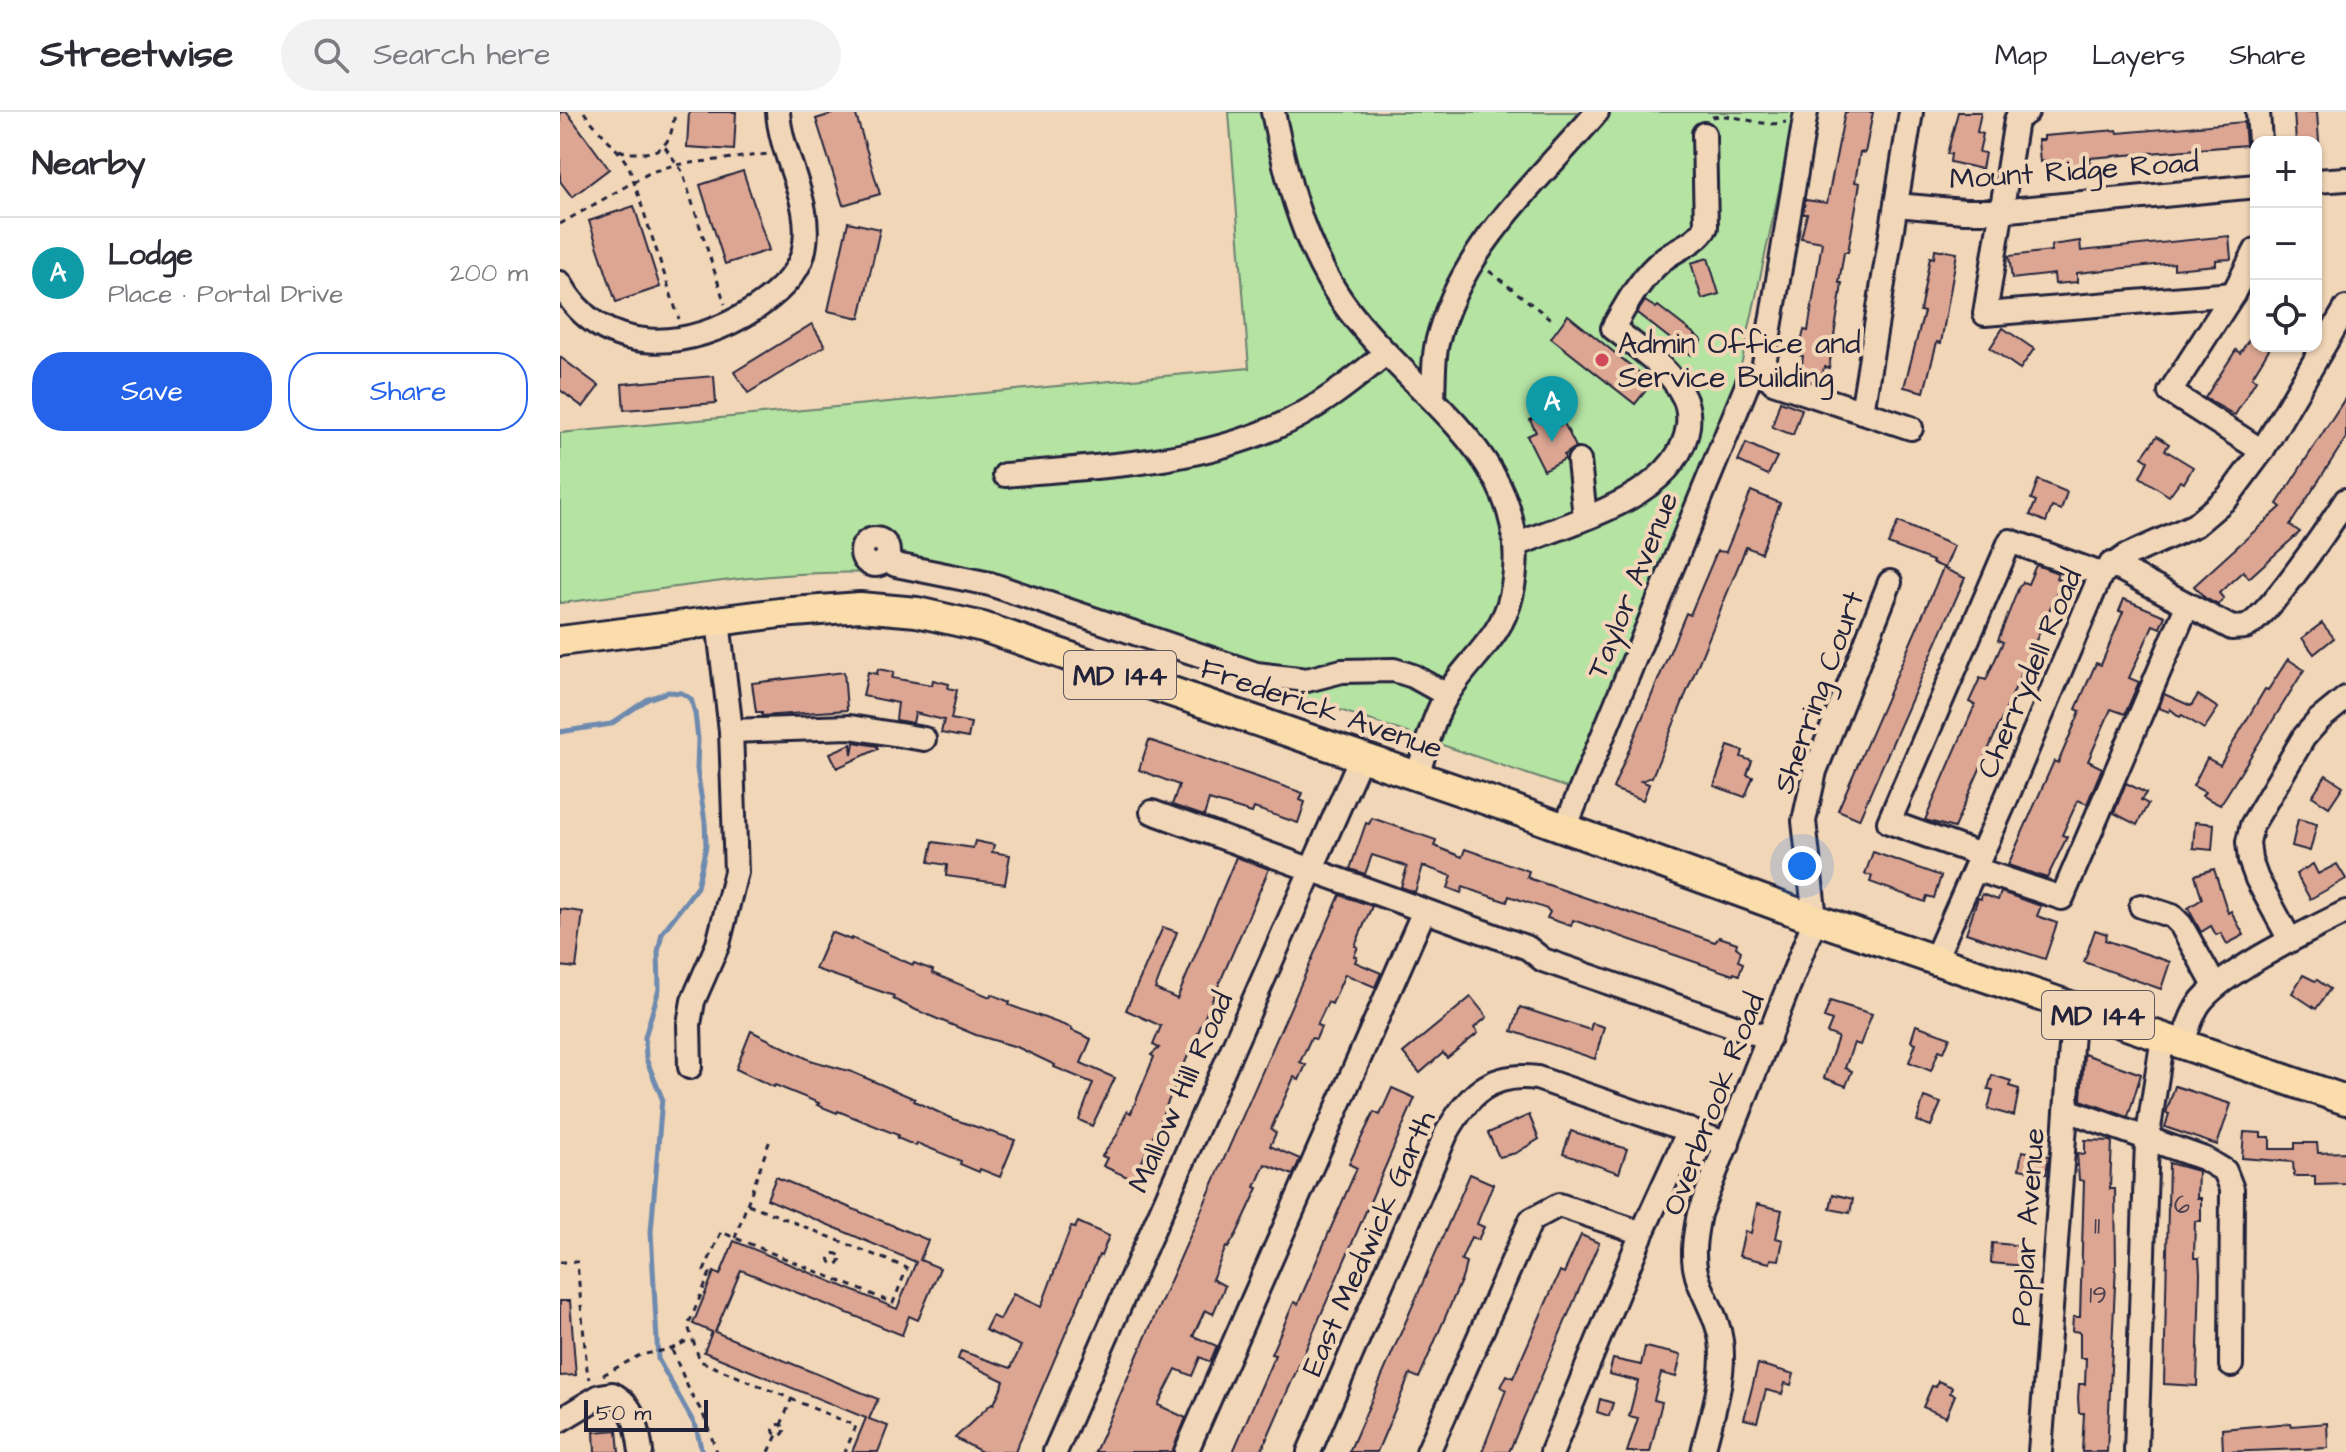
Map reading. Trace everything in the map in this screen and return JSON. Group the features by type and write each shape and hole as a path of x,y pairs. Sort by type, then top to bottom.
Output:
{"main road":[{"name":"Frederick Avenue","path":"560,641 780,613 860,607 902,610 951,619 1417,776 1815,919"},
{"name":"MD 144","path":"1815,919 2346,1100"}],"street":[{"path":"560,283 569,299 587,319 607,331 631,339 682,339 731,323 766,301 787,281 802,257 806,234 804,203 785,149 778,112"},
{"path":"1273,112 1289,186 1313,253 1354,319 1385,354 1433,398 1490,466 1507,507 1516,543 1515,580 1506,617 1496,635 1447,695 1417,776"},
{"path":"1433,398 1436,347 1445,315 1472,259 1495,228 1597,112"},
{"path":"1862,412 1911,112"},
{"path":"2027,112 2016,120 1985,314 2233,294"},
{"path":"2258,112 2260,136"},
{"path":"1805,115 1763,370 1773,382 1911,428"},
{"path":"1516,543 1624,501 1648,487 1667,470 1680,452 1687,435 1689,418 1685,398 1661,366 1613,328 1634,292 1647,277 1666,257 1697,238 1706,227 1704,127"},
{"path":"2322,181 2346,179"},
{"name":"Mount Ridge Road","path":"1896,205 2000,211 2250,187"},
{"path":"2250,261 2233,294 2170,392 2262,451"},
{"name":"Cherrydell Road","path":"1935,959 2106,569 2211,513 2228,497 2262,451 2346,308"},
{"path":"1005,475 1166,460 1228,445 1275,428 1319,404 1385,354"},
{"name":"Taylor Avenue","path":"1565,828 1749,380 1763,370"},
{"path":"1579,461 1585,517"},
{"path":"2187,606 2062,898 1889,822 2010,541 2106,569 2187,606 2232,628 2245,627 2258,618 2306,559 2346,500"},
{"path":"886,559 896,565 990,584 1256,674 1307,680 1342,671 1394,670 1413,676 1447,695"},
{"name":"Sherring Court","path":"1815,919 1804,821 1807,799 1815,771 1890,582"},
{"path":"690,1067 689,1024 693,1001 718,944 736,872 731,731 718,621"},
{"path":"2290,940 2257,879 2248,842 2252,825 2304,737 2346,698"},
{"path":"731,731 850,727 924,739"},
{"name":"Mallow Hill Road","path":"1055,1452 1361,757"},
{"path":"1152,812 1528,948 1543,960 1769,1038"},
{"path":"2141,906 2172,916 2181,925 2215,986"},
{"path":"1186,1452 1424,911"},
{"path":"2136,1452 2147,1141 2173,1040 2215,986 2290,940 2346,912"},
{"name":"Overbrook Road","path":"1703,1452 1722,1366 1722,1345 1719,1325 1697,1275 1693,1254 1699,1214 1815,919"},
{"name":"Poplar Avenue","path":"2040,1452 2074,1007"},
{"name":"East Medwick Garth","path":"1309,1452 1446,1134 1457,1113 1472,1097 1505,1077 1537,1078 1689,1130"},
{"path":"2067,1110 2147,1141 2205,1159 2225,1171 2232,1189 2231,1365"},
{"path":"1552,1452 1642,1233 1689,1130 1728,1144"},
{"path":"1428,1452 1531,1220 1559,1205 1642,1233"},
{"path":"560,1420 600,1396 612,1394 628,1405 635,1418 641,1452"}],"path":[{"path":"584,112 619,150 635,180 675,308"},
{"path":"619,150 631,154 665,147 673,129 675,112"},
{"path":"1704,127 1727,114 1770,126 1805,115"},
{"path":"665,147 678,164 731,323"},
{"path":"560,224 651,172 678,164 760,157 785,149"},
{"path":"1472,259 1552,320"},
{"path":"735,1238 771,1137"},
{"path":"748,1204 907,1268 893,1303 721,1232 704,1271 710,1273 688,1326 700,1361 856,1426 845,1452"},
{"path":"833,1265 829,1258 837,1254 842,1242"},
{"path":"827,1276 833,1265 840,1261 837,1254"},
{"path":"560,1262 577,1262 587,1369 592,1383"},
{"path":"640,1355 671,1349 691,1339"},
{"path":"671,1349 703,1414 717,1452"},
{"path":"777,1435 773,1429 781,1425 791,1400"},
{"path":"769,1452 777,1435 784,1432 781,1425"}],"green space":[{"path":"1229,112 1796,112 1737,384 1568,788 1021,601 938,579 880,573 788,575 560,603 560,433 1249,368"}],"building":[{"path":"560,112 567,112 609,169 572,197 560,181"},
{"path":"689,112 736,112 734,150 687,147"},
{"path":"838,112 855,112 880,194 843,205 816,119"},
{"path":"1845,112 1873,112 1865,153 1860,152 1855,182 1860,183 1848,252 1844,252 1829,368 1824,367 1822,375 1801,371 1803,356 1798,355 1804,330 1808,331 1822,242 1801,238 1807,214 1803,214 1805,200 1827,203"},
{"path":"1958,112 1981,112 1977,132 1983,134 1979,152 1985,153 1982,169 1950,162 1951,154 1947,154"},
{"path":"2294,112 2317,112 2319,136 2296,136"},
{"path":"2244,122 2246,145 2090,158 2091,164 2062,167 2047,168 2047,161 2040,162 2038,140 2044,140 2044,136"},
{"path":"743,171 769,250 725,264 700,185"},
{"path":"634,206 660,287 616,302 589,221"},
{"path":"848,222 880,229 860,318 828,311"},
{"path":"2229,236 2231,259 2216,260 2216,265 2174,269 2174,263 2077,273 2077,282 2055,284 2054,274 2012,279 2009,256 2051,251 2051,245 2080,241 2081,251"},
{"path":"1935,249 1957,253 1941,343 1937,342 1924,392 1904,387 1924,312 1920,311 1930,257 1934,258"},
{"path":"1708,258 1719,294 1702,299 1691,263"},
{"path":"1645,301 1656,308 1658,306 1702,340 1691,355 1637,313"},
{"name":"Admin Office and Service Building","path":"1568,315 1652,383 1635,404 1551,338"},
{"path":"812,324 825,346 748,393 734,372"},
{"path":"2003,328 2034,349 2020,369 1990,348"},
{"path":"2250,338 2250,352 2267,352 2252,377 2256,380 2235,415 2205,398 2236,350 2240,353"},
{"path":"560,357 599,386 583,407 560,390"},
{"path":"714,376 716,403 624,410 622,384"},
{"path":"2346,397 2346,438 2290,525 2300,532 2249,578 2243,571 2219,593 2224,599 2218,605 2205,598 2194,586 2281,507 2277,504"},
{"path":"1780,401 1802,409 1793,435 1772,427"},
{"path":"1542,414 1550,430 1564,423 1576,447 1564,455 1565,459 1544,470 1527,436 1536,432 1530,420"},
{"path":"2157,436 2169,444 2165,450 2193,467 2184,483 2180,481 2169,496 2140,477 2148,461 2142,457"},
{"path":"1746,443 1777,457 1768,475 1738,461"},
{"path":"2038,480 2067,492 2061,510 2052,507 2046,522 2030,515 2036,501 2031,499"},
{"path":"1751,491 1780,503 1761,553 1746,547 1652,777 1641,781 1649,784 1643,800 1616,790 1613,788 1686,613 1690,615 1717,551 1726,552"},
{"path":"1898,522 1954,546 1945,568 1888,544"},
{"path":"2036,565 2058,573 2056,578 2062,581 1954,828 1925,820 1975,705 1969,702 1980,678 1986,680 2003,642 1998,640 2019,587 2023,582 2028,584"},
{"path":"1943,568 1965,578 1859,819 1838,810"},
{"path":"2124,599 2165,616 2160,628 2153,625 2129,678 2139,682 2125,714 2111,709 2088,761 2102,768 2087,804 2078,800 2062,835 2067,837 2047,878 2008,865 2054,761 2058,763 2096,663 2101,665 2123,612 2119,611"},
{"path":"2322,623 2334,638 2314,654 2302,638"},
{"path":"2288,659 2304,670 2226,796 2220,805 2202,796 2205,792 2193,786 2207,758 2220,765 2265,689 2268,690"},
{"path":"878,669 894,672 892,678 932,685 933,680 949,684 948,688 957,690 951,719 971,723 968,738 941,733 944,720 915,713 913,723 896,720 898,703 863,696 868,672 877,674"},
{"path":"844,672 847,710 762,716 762,712 756,712 752,683"},
{"path":"2164,694 2191,706 2198,695 2218,708 2204,729 2170,709 2169,712 2159,708"},
{"path":"1149,740 1303,793 1300,800 1305,802 1298,823 1254,808 1252,813 1209,800 1204,816 1172,805 1179,785 1139,770"},
{"path":"854,742 877,746 878,749 837,768 830,753 851,744 852,755"},
{"path":"1728,746 1743,751 1741,757 1752,761 1747,775 1753,777 1745,797 1714,786"},
{"path":"2326,775 2343,786 2329,807 2312,796"},
{"path":"2126,783 2146,793 2141,800 2148,804 2137,825 2114,813"},
{"path":"1372,818 1436,840 1434,846 1462,857 1465,849 1529,871 1527,877 1531,879 1715,942 1719,937 1737,943 1736,947 1741,951 1738,961 1743,963 1739,975 1573,920 1571,926 1547,918 1550,912 1547,909 1509,896 1507,902 1463,887 1461,893 1448,888 1452,876 1423,866 1415,892 1401,887 1407,867 1400,864 1372,855 1365,874 1350,869 1366,823 1369,824"},
{"path":"2298,819 2317,824 2310,851 2292,846"},
{"path":"2195,822 2214,824 2212,850 2193,848"},
{"path":"975,841 994,845 992,852 1010,855 1005,884 946,876 947,865 929,862 933,842 973,848"},
{"path":"1873,852 1941,876 1934,898 1927,896 1925,902 1870,882 1872,876 1865,874"},
{"path":"1236,857 1269,869 1134,1180 1103,1166 1107,1158 1102,1156 1117,1135 1127,1111 1131,1113 1154,1057 1151,1055 1159,1048 1153,1045 1161,1026 1126,1010 1163,927 1177,932 1155,989 1177,999"},
{"path":"2313,864 2318,874 2337,864 2346,879 2310,899 2296,874"},
{"path":"2214,869 2228,913 2231,911 2244,935 2227,944 2221,933 2216,935 2211,926 2201,932 2188,908 2202,899 2195,875"},
{"path":"2001,892 2041,906 2037,916 2057,923 2045,959 1966,933 1978,898 1981,899 1982,894 1998,900"},
{"path":"1340,895 1372,906 1355,946 1358,947 1354,956 1357,957 1355,962 1381,973 1375,987 1345,974 1332,1004 1328,1002 1317,1025 1321,1027 1316,1039 1311,1038 1300,1062 1306,1065 1299,1080 1294,1077 1271,1129 1276,1133 1270,1146 1300,1159 1293,1175 1265,1164 1255,1187 1258,1188 1212,1279 1225,1286 1213,1314 1205,1310 1193,1336 1217,1346 1210,1362 1200,1357 1192,1376 1176,1369 1158,1405 1186,1418 1172,1452 1095,1452"},
{"path":"560,909 583,912 576,968 560,966"},
{"path":"2095,930 2107,934 2105,940 2170,962 2161,989 2084,962"},
{"path":"831,932 933,970 932,973 990,997 991,994 1010,1002 1009,1005 1072,1028 1091,1039 1081,1063 1115,1078 1092,1126 1079,1120 1093,1083 1017,1047 976,1035 916,1010 893,999 894,996 815,969"},
{"path":"2303,975 2330,989 2316,1009 2292,993"},
{"path":"1471,997 1487,1017 1474,1028 1478,1033 1447,1058 1443,1053 1420,1073 1403,1053"},
{"path":"1830,1001 1872,1014 1860,1045 1854,1043 1845,1068 1852,1071 1846,1086 1824,1078 1838,1037 1827,1033 1832,1021 1824,1018"},
{"path":"1520,1007 1590,1030 1592,1023 1604,1027 1595,1059 1512,1031"},
{"path":"1916,1025 1950,1037 1944,1052 1939,1050 1931,1071 1909,1062 1916,1043 1911,1041"},
{"path":"751,1031 810,1060 852,1072 953,1119 1015,1140 1000,1177 980,1169 979,1172 960,1164 961,1161 917,1143 916,1146 897,1138 898,1135 817,1105 819,1103 736,1069"},
{"path":"2084,1054 2141,1074 2128,1117 2081,1100"},
{"path":"1992,1075 2011,1081 2009,1086 2019,1089 2014,1116 1988,1109 1993,1090 1988,1089"},
{"path":"2175,1086 2231,1104 2217,1145 2165,1127"},
{"path":"1392,1088 1415,1098 1261,1452 1233,1452 1275,1355 1271,1354 1294,1302 1298,1304 1357,1168 1349,1164 1374,1112 1380,1115"},
{"path":"1924,1097 1941,1103 1931,1126 1917,1121"},
{"path":"1529,1115 1539,1139 1516,1153 1499,1157 1488,1133"},
{"path":"1571,1131 1627,1149 1619,1173 1563,1154"},
{"path":"2244,1132 2270,1137 2270,1149 2295,1149 2295,1143 2317,1143 2318,1153 2346,1152 2346,1184 2315,1185 2315,1176 2294,1176 2293,1162 2242,1158"},
{"path":"2085,1140 2112,1141 2110,1189 2115,1189 2116,1265 2107,1452 2082,1452 2084,1413 2079,1413 2078,1398 2079,1384 2085,1384 2086,1358 2080,1358 2080,1332 2072,1331 2073,1317 2080,1317 2084,1181 2079,1180 2077,1153 2085,1154"},
{"path":"2022,1151 2049,1156 2046,1174 2019,1169"},
{"path":"2169,1163 2198,1171 2197,1198 2201,1198 2201,1221 2195,1221 2194,1258 2199,1258 2200,1273 2197,1386 2164,1384"},
{"path":"1470,1174 1493,1184 1477,1224 1484,1227 1478,1240 1471,1237 1461,1260 1466,1262 1463,1276 1419,1378 1410,1374 1377,1452 1349,1452"},
{"path":"776,1177 928,1240 920,1260 940,1268 918,1320 909,1316 902,1335 741,1270 715,1332 878,1399 869,1419 888,1426 878,1452 852,1452 866,1418 704,1352 712,1332 693,1324 714,1272 720,1275 734,1241 897,1309 916,1262 767,1199"},
{"path":"1833,1194 1853,1199 1850,1213 1830,1209"},
{"path":"1757,1204 1782,1210 1776,1238 1783,1240 1779,1260 1771,1259 1770,1263 1739,1256 1745,1231 1751,1233"},
{"path":"1078,1222 1109,1236 1101,1256 1015,1452 982,1452 955,1438 994,1404 1004,1381 958,1359 961,1351 1011,1368 1021,1346 985,1330 992,1316 1000,1320 1013,1294 1041,1307 1071,1227 1075,1228"},
{"path":"1581,1235 1599,1243 1509,1452 1482,1452 1506,1390 1501,1387 1507,1375 1513,1378 1560,1271 1564,1273"},
{"path":"1992,1243 2025,1246 2025,1266 1991,1263"},
{"path":"560,1301 570,1301 576,1375 560,1376"},
{"path":"1645,1347 1681,1355 1676,1377 1661,1373 1654,1400 1662,1402 1650,1452 1627,1452 1638,1418 1629,1416 1638,1381 1609,1374 1613,1359 1641,1365"},
{"path":"1758,1364 1794,1374 1791,1385 1785,1383 1782,1394 1766,1390 1757,1422 1744,1419"},
{"path":"1938,1381 1952,1387 1950,1393 1955,1395 1946,1417 1923,1407 1932,1386 1936,1387"},
{"path":"1600,1399 1613,1403 1609,1416 1597,1412"},
{"path":"2291,1423 2292,1426 2327,1423 2328,1448 2223,1452 2222,1429"},
{"path":"617,1430 619,1452 595,1452 594,1432"}],"waterway":[{"path":"560,732 611,724 648,699 668,692 682,693 691,699 695,713 697,769 706,846 697,887 662,933 658,952 659,989 645,1037 646,1059 662,1098 651,1232 658,1359 696,1427 702,1452"}],"place":[{"name":"Admin Office and Service Building","path":"1602,360"},
{"name":"Lodge","path":"1552,442"}]}
